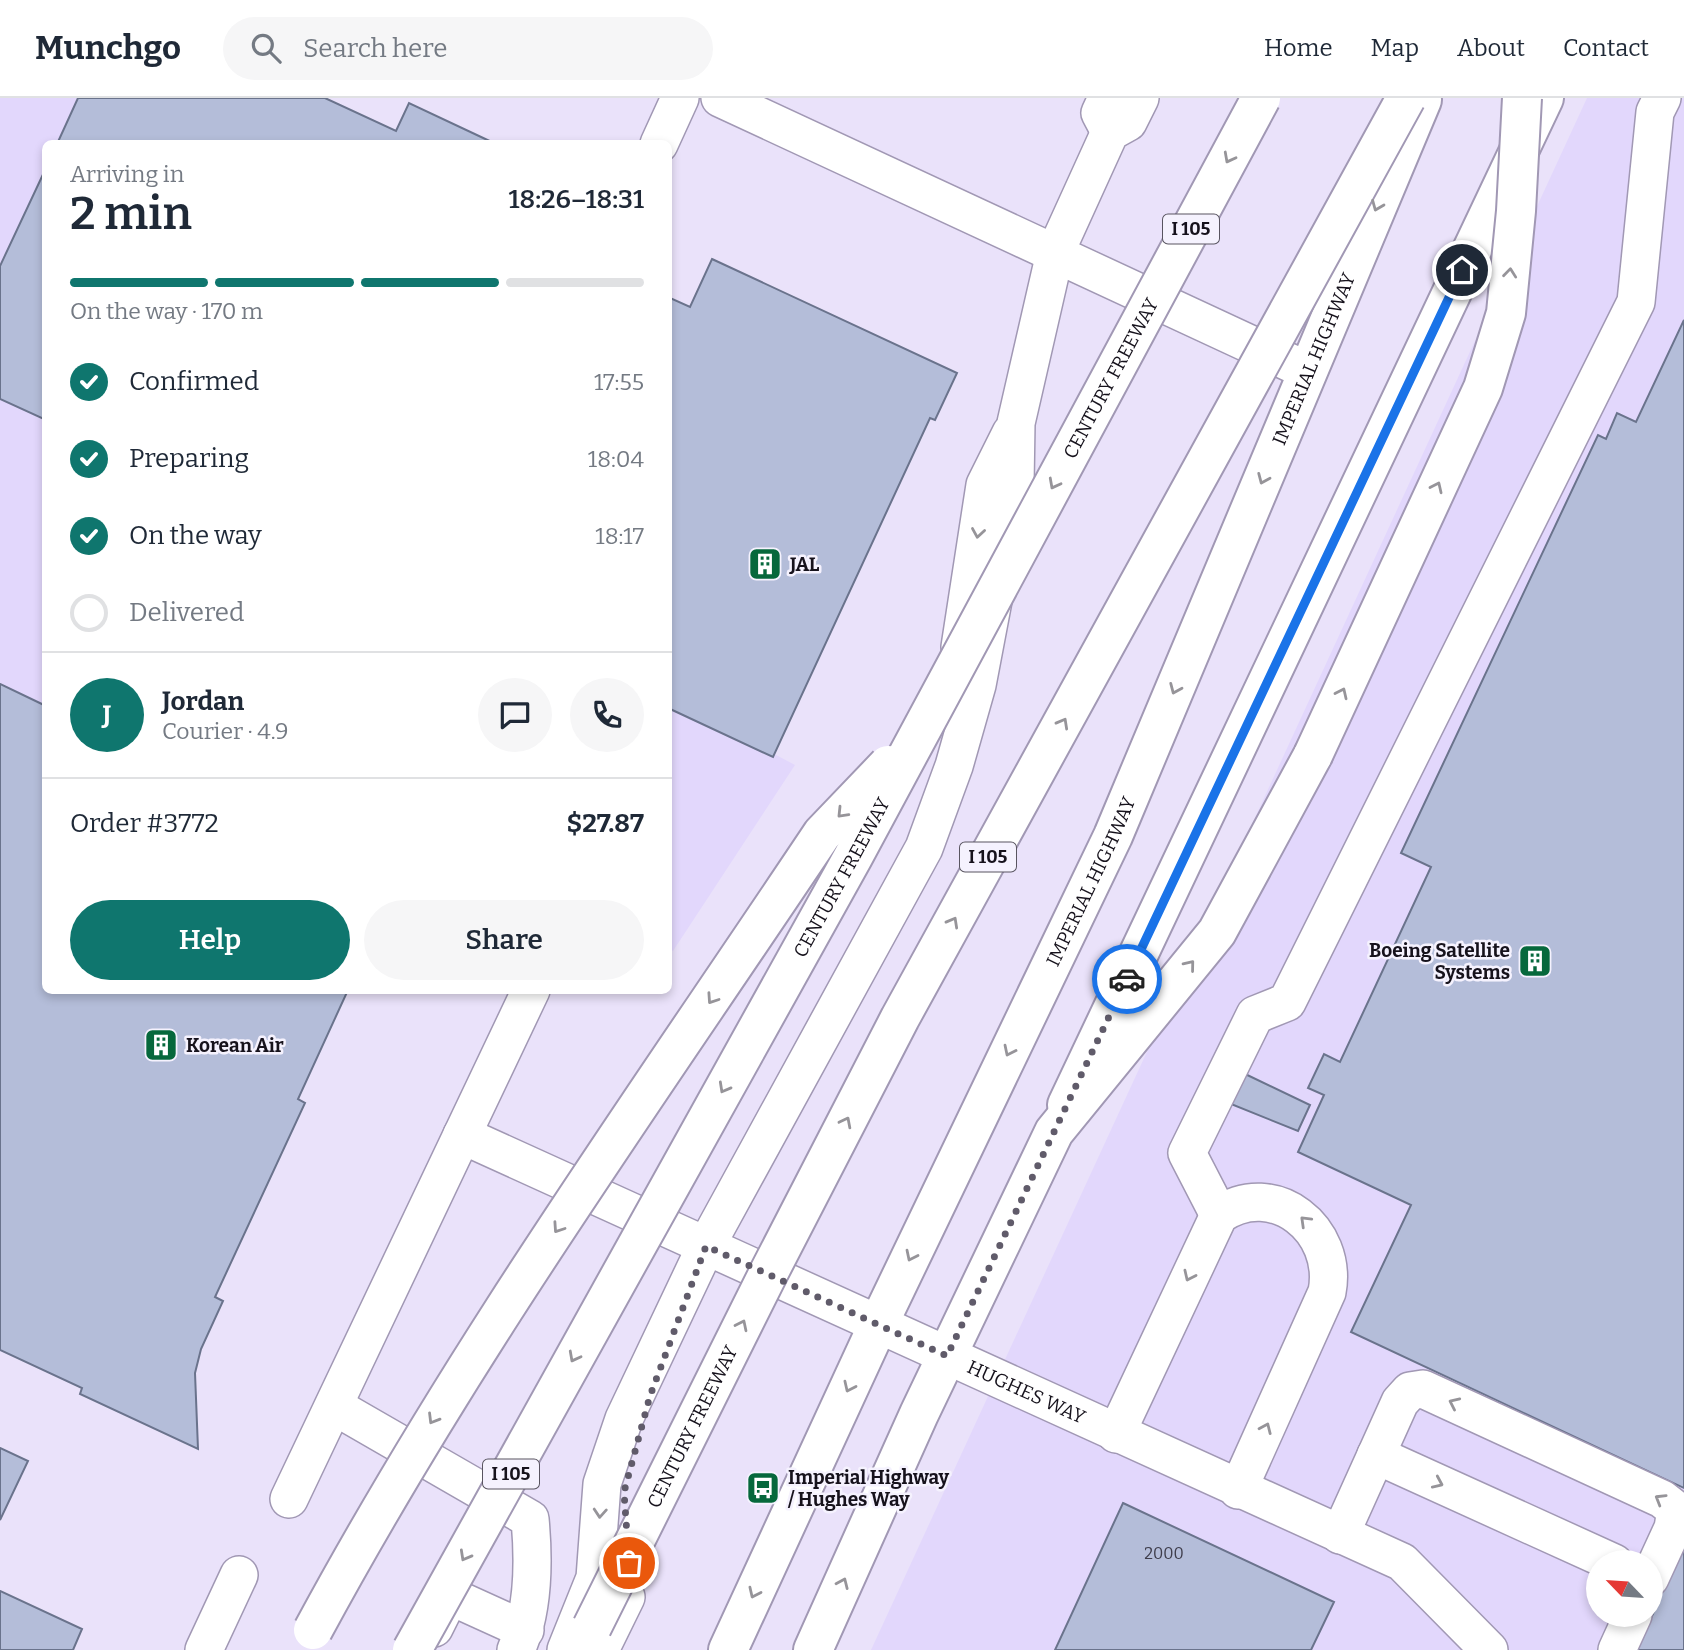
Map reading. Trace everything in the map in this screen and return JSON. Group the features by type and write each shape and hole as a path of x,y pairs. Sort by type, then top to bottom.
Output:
{"main road":[{"name":"CENTURY FREEWAY","path":"412,1650 923,728 1261,98"},
{"name":"CENTURY FREEWAY","path":"584,1646 769,1272 900,1018 1406,98"},
{"name":"IMPERIAL HIGHWAY","path":"728,1650 878,1325 1113,836 1423,98"},
{"path":"1054,1132 1217,932 1313,755 1483,388 1506,313 1516,211 1522,98"},
{"path":"813,1650 947,1356 1544,98"},
{"path":"302,1650 375,1515 473,1354 822,834 923,728"}],"street":[{"path":"661,140 680,98"},
{"path":"720,98 1308,371"},
{"path":"584,1646 595,1578 602,1484 624,1419 706,1246 924,848 954,766 977,685 1015,485 1016,424 1055,253 1109,115 1128,122 1140,98"},
{"path":"1219,1214 1187,1153 1255,1015 1287,1002 1636,302 1656,112 1662,98"},
{"path":"289,1499 529,994"},
{"name":"HUGHES WAY","path":"462,1135 1238,1490 1402,1562 1480,1646"},
{"path":"1116,1434 1219,1214 1240,1204 1256,1202 1269,1202 1297,1213 1320,1237 1330,1277 1327,1292 1238,1490"},
{"path":"1340,1535 1400,1402 1410,1391 1423,1389 1662,1499 1676,1510 1673,1528 1663,1550"},
{"path":"334,1406 530,1519 533,1553 520,1640 450,1596 424,1650"},
{"path":"1376,1455 1586,1550"},
{"path":"204,1650 239,1575"},
{"path":"1617,1650 1627,1628"}],"shaded area":[{"path":"0,98 99,98 79,140 42,140 42,223 0,315"},
{"path":"1587,98 1684,98 1684,1650 871,1650"},
{"path":"0,391 42,410 42,994 45,994 0,1142"},
{"path":"672,700 795,765 672,950"}],"building":[{"path":"78,98 325,98 396,131 409,103 488,140 59,140"},
{"path":"42,177 42,418 0,399 0,266"},
{"name":"JAL","path":"712,259 957,373 935,420 930,418 773,757 672,710 672,299 690,307"},
{"name":"Boeing Satellite Systems","path":"1684,320 1684,1488 1351,1332 1411,1205 1298,1152 1324,1095 1308,1088 1324,1054 1340,1062 1431,867 1401,853 1598,435 1606,439 1617,413 1636,422"},
{"name":"Korean Air","path":"0,684 42,704 42,994 346,994 298,1099 305,1103 215,1297 223,1301 201,1349 195,1373 198,1449 80,1394 82,1388 0,1350"},
{"path":"1241,1072 1310,1105 1298,1131 1226,1102"},
{"path":"0,1448 28,1461 0,1520"},
{"path":"1123,1503 1334,1602 1311,1650 1055,1650"},
{"path":"1684,1546 1684,1650 1636,1650 1646,1628 1663,1627 1663,1580"},
{"path":"0,1591 82,1629 73,1650 0,1650"}],"way so far":[{"path":"629,1563 624,1492 650,1396 706,1246 947,1356 1127,979"}],"place":[{"name":"JAL","path":"765,564"},
{"name":"Boeing Satellite Systems","path":"1535,961"},
{"name":"Korean Air","path":"161,1045"},
{"name":"Imperial Highway / Hughes Way","path":"763,1488"}],"route":[{"path":"1127,979 1462,270"}]}
